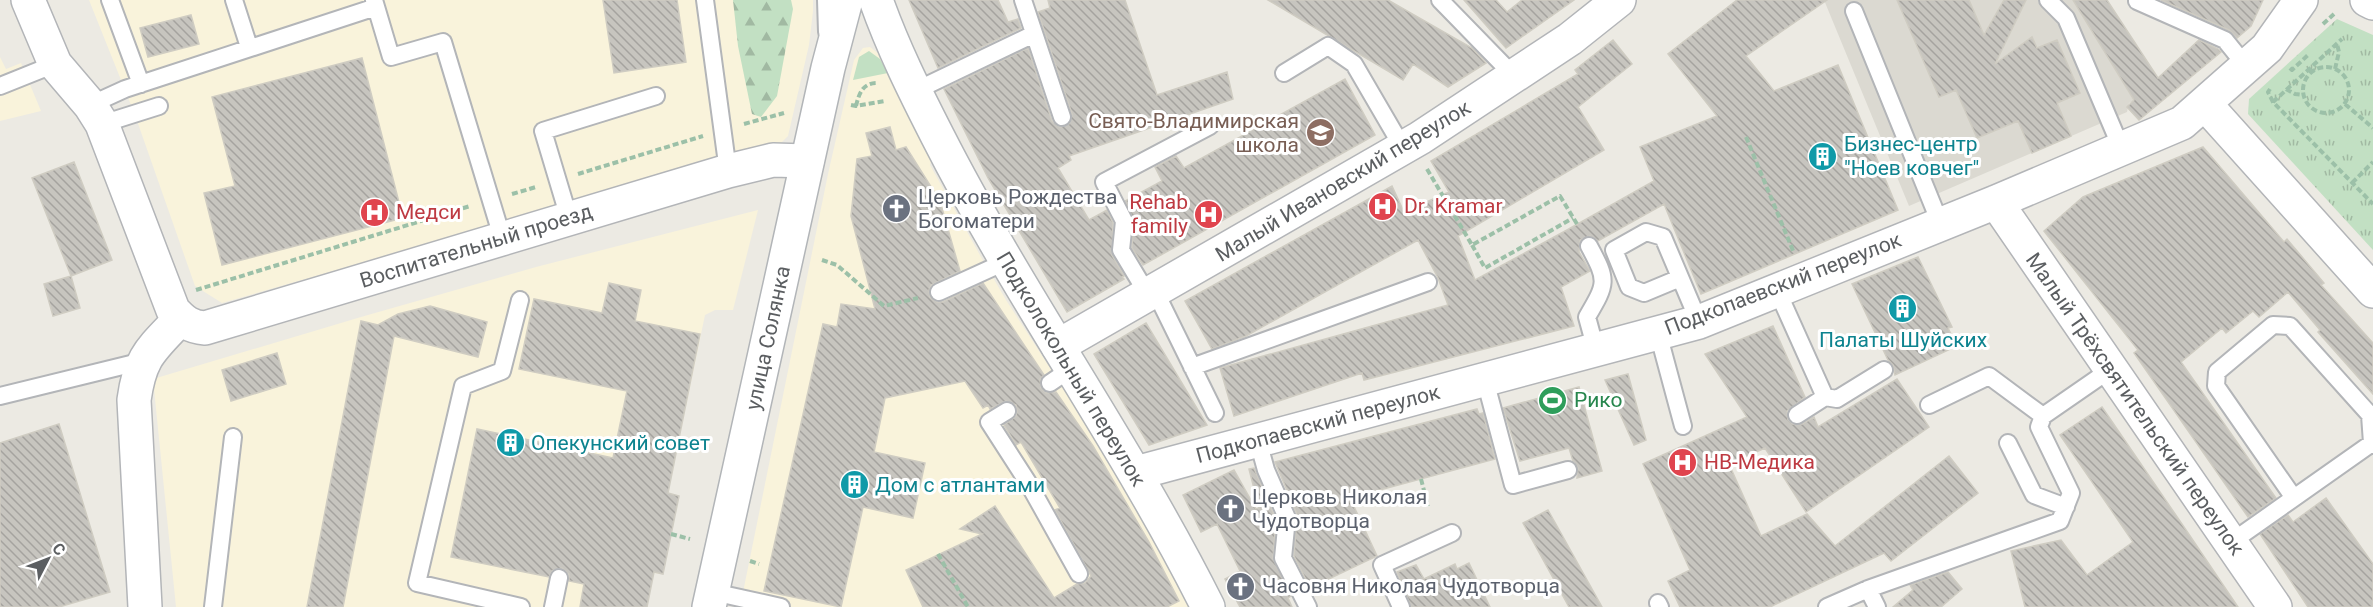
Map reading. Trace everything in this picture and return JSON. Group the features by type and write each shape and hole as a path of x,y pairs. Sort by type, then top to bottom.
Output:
{"street":[{"path":"28,0 55,64 96,115 174,309 143,362 137,376 134,400 145,607"},
{"name":"улица Солянка","path":"711,600 807,161 846,0"},
{"name":"Подколокольный переулок","path":"876,0 890,38 901,96 959,178 1060,366 1136,473 1178,546 1208,607"},
{"name":"Малый Ивановский переулок","path":"1060,366 1152,293 1414,157 1618,0"},
{"name":"Подкопаевский переулок","path":"1136,473 1699,322 1777,291 2173,128 2205,104 2247,66 2278,34 2301,0"},
{"path":"2367,0 2373,3"},
{"path":"2205,104 2373,291"},
{"name":"Воспитательный проезд","path":"174,309 195,327 204,328 728,171 773,160 807,161"},
{"name":"Малый Трёхсвятительский переулок","path":"1996,202 2275,607"}],"lane":[{"path":"110,0 141,84"},
{"path":"234,0 249,47"},
{"path":"705,0 728,171"},
{"name":"улица Солянка","path":"826,0 828,68"},
{"path":"1023,0 1062,117"},
{"path":"1440,0 1515,77"},
{"path":"2048,0 2066,18 2122,150"},
{"path":"2137,1 2225,40 2247,66"},
{"path":"96,115 141,84 375,3 392,57 443,42 502,237"},
{"path":"1854,11 1941,223"},
{"path":"901,96 1034,34"},
{"path":"1284,73 1328,46 1354,64 1414,157"},
{"path":"0,86 55,64"},
{"path":"569,218 543,130 656,96"},
{"path":"96,115 159,106"},
{"path":"1210,126 1104,182 1124,221 1121,250 1152,293 1215,413"},
{"path":"1589,246 1602,270 1603,289 1587,317 1596,350"},
{"path":"939,292 1005,262"},
{"path":"1680,278 1699,322"},
{"path":"1192,367 1226,348 1428,282"},
{"path":"1777,291 1825,397"},
{"path":"520,300 502,371 463,386 417,584 455,600 521,607"},
{"path":"2230,543 2372,444 2370,415 2290,326 2273,325 2217,372 2216,386 2294,498"},
{"path":"1658,333 1683,426"},
{"path":"0,396 143,362"},
{"path":"1827,607 1869,589 2060,521 2071,493 2039,427 2043,416 2111,369"},
{"path":"1797,415 1825,397 1837,399 1884,370"},
{"path":"1929,405 1989,376 2043,416"},
{"path":"1485,380 1513,485 1568,470"},
{"path":"1007,411 989,422 1027,481 1079,574"},
{"path":"213,607 233,437"},
{"path":"1258,441 1263,462 1287,518 1283,558 1308,607"},
{"path":"2008,443 2034,495 2066,507"},
{"path":"1401,607 1382,565 1452,534"},
{"path":"552,607 559,578"},
{"path":"1869,589 1877,607"},
{"path":"711,600 781,607"}],"path":[{"path":"2272,102 2342,39"},
{"path":"2335,69 2339,52 2337,44"},
{"path":"2295,67 2308,56"},
{"path":"2321,67 2335,69 2346,77 2349,86 2349,95 2345,104 2331,113 2322,113 2307,104 2304,95 2306,78 2312,71 2321,67"},
{"path":"884,83 872,83 864,87 859,93 856,106 901,96"},
{"path":"2275,85 2268,92 2272,102 2373,204"},
{"path":"2286,89 2295,94 2304,95"},
{"path":"2345,104 2373,129"},
{"path":"174,309 491,200 784,113"},
{"path":"1746,138 1794,254"},
{"path":"1414,157 1485,268 1573,218"},
{"path":"2352,183 2373,162"},
{"path":"1472,245 1560,195 1577,224"},
{"path":"822,260 837,265 884,306 939,292"},
{"path":"1421,479 1428,506"},
{"path":"671,534 690,539"},
{"path":"938,554 968,607"},
{"path":"750,561 759,564"}],"shaded area":[{"path":"89,0 813,0 813,11 809,45 788,136 782,142 222,303 195,286 135,115"},
{"path":"1824,0 2081,0 2076,4 2134,101 2129,103 2127,112 1909,206"},
{"path":"870,47 883,57 932,158 930,165 981,257 1006,300 1100,445 1156,539 1191,607 740,607 828,174 854,60 863,48"},
{"path":"0,57 6,69 21,63 41,111 0,121"},
{"path":"758,210 733,310 715,310 705,315 668,493 679,496 663,574 654,573 647,607 176,607 153,379 536,267"}],"green space":[{"path":"733,0 791,0 793,9 777,96 761,117 752,114 738,46"},
{"path":"2337,19 2373,35 2373,250 2248,114 2249,99"},
{"path":"869,51 880,59 888,73 853,80 859,57"}],"building":[{"path":"603,0 677,0 686,62 614,73"},
{"path":"909,0 998,0 1008,22 1018,19 1021,28 938,68"},
{"path":"1048,0 1125,0 1157,95 1227,72 1233,99 1069,156 1071,160 1058,168 1089,220 1107,210 1113,223 1112,255 1124,276 1122,277 1124,279 1067,312 988,178 944,89 1028,48 1052,121 1060,127 1069,124 1072,114 1038,12 1050,8"},
{"path":"1268,0 1388,0 1472,48 1486,63 1448,87 1413,64 1403,80"},
{"path":"1464,0 1496,0 1507,12 1522,0 1574,0 1506,48"},
{"path":"1737,0 1827,0 1746,56 1774,91 1838,65 1898,210 1701,294 1664,204 1598,241 1590,236 1580,240 1579,252 1590,271 1561,287 1574,326 1364,380 1362,373 1234,416 1220,368 1448,305 1438,278 1418,240 1246,336 1212,349 1185,301 1392,186 1404,212 1449,192 1431,161 1578,74 1575,70 1613,40 1632,64 1578,107 1604,150 1458,236 1475,280 1567,230 1654,181 1640,147 1717,116 1668,54"},
{"path":"1897,0 1969,0 1984,35 2004,0 2026,0 1995,64 2032,37 2037,48 2057,40 2080,93 2057,103 2071,136 2032,153 2018,121 1977,138 1956,90 1939,97"},
{"path":"2073,0 2107,0 2158,78 2199,40 2221,52 2139,120 2127,107 2134,100"},
{"path":"2161,0 2263,0 2251,26 2237,38 2229,30"},
{"path":"191,15 199,44 148,57 140,28"},
{"path":"362,58 403,218 222,265 204,193 235,186 212,97"},
{"path":"1345,79 1375,135 1143,265 1132,248 1134,221 1125,201 1162,181 1155,167 1176,156 1184,168"},
{"path":"890,127 896,150 906,147 940,201 960,271 931,285 930,297 937,302 943,302 983,283 1044,375 1040,379 1041,388 1046,393 1056,392 1093,446 1149,542 1179,601 1167,607 923,607 906,570 982,534 960,529 995,506 1054,598 1077,584 1085,583 1091,576 1055,510 1060,508 1021,442 1016,445 1004,425 1016,416 1016,405 1006,401 990,409 988,405 983,408 965,381 885,398 874,452 925,463 913,518 863,507 841,607 764,591 823,324 837,327 841,304 875,309 851,216 857,159 872,156 866,133"},
{"path":"2203,147 2284,242 2287,239 2324,283 2321,285 2373,343 2373,394 2318,332 2320,330 2288,292 2259,317 2253,311 2226,333 2222,328 2181,362 2276,498 2248,517 2134,353 2138,350 2044,231 2083,197"},
{"path":"74,162 112,260 71,276 32,178"},
{"name":"Палаты Шуйских","path":"1918,257 1952,327 1948,328 1957,346 1895,375 1893,365 1888,360 1852,284"},
{"path":"71,276 80,308 53,316 44,284"},
{"name":"Опекунский совет","path":"609,283 641,290 635,321 700,334 668,493 679,496 663,574 654,572 647,607 580,607 584,584 569,581 569,574 562,568 552,571 549,577 451,557 477,429 613,458 627,391 519,369 534,299 602,313"},
{"path":"430,306 487,322 478,357 394,336 343,607 307,607 361,321 378,325 398,314"},
{"path":"1146,323 1207,425 1149,445 1094,354"},
{"path":"1773,326 1805,397 1787,411 1788,420 1792,424 1802,424 1814,417 1818,427 1897,379 1929,427 1806,512 1765,448 1729,464 1761,536 1807,514 1835,546 1949,456 1978,493 1891,561 1884,553 1770,607 1680,607 1668,581 1690,570 1643,464 1747,417 1705,354"},
{"path":"277,353 286,384 231,401 222,370"},
{"path":"1628,374 1646,440 1634,445 1605,380"},
{"path":"1579,387 1602,471 1577,478 1578,468 1569,448 1520,461 1503,408"},
{"path":"2102,407 2238,607 2025,607 2011,551 2061,540 2087,575 2133,542 2060,435"},
{"path":"1477,409 1479,414 1483,413 1495,459 1350,498 1377,556 1310,588 1294,556 1297,514 1275,462"},
{"path":"59,424 110,592 59,607 0,607 0,443"},
{"name":"Церковь Николая Чудотворца","path":"1254,468 1276,520 1273,558 1291,596 1288,598 1292,607 1240,607 1225,579 1240,571 1217,524 1201,532 1183,495 1234,470 1256,509 1259,508 1249,469"},
{"path":"2326,498 2373,564 2373,607 2308,607 2260,534 2288,515 2293,522"},
{"path":"1548,510 1602,607 1569,607 1523,523"},
{"path":"1469,563 1490,607 1411,607 1397,572 1416,565 1424,579 1455,564 1457,569"},
{"path":"1948,572 1962,589 1941,607 1893,607 1913,590 1910,585"}],"place":[{"name":"Свято-Владимирская школа","path":"1320,133"},
{"name":"Бизнес-центр \"Ноев ковчег\"","path":"1823,156"},
{"name":"Dr. Kramar","path":"1383,206"},
{"name":"Церковь Рождества Богоматери","path":"897,209"},
{"name":"Медси","path":"375,212"},
{"name":"Rehab family","path":"1209,214"},
{"name":"Палаты Шуйских","path":"1903,309"},
{"name":"Рико","path":"1553,400"},
{"name":"Опекунский совет","path":"510,443"},
{"name":"НВ-Медика","path":"1683,462"},
{"name":"Дом с атлантами","path":"854,485"},
{"name":"Церковь Николая Чудотворца","path":"1231,509"},
{"name":"Часовня Николая Чудотворца","path":"1241,586"}]}
